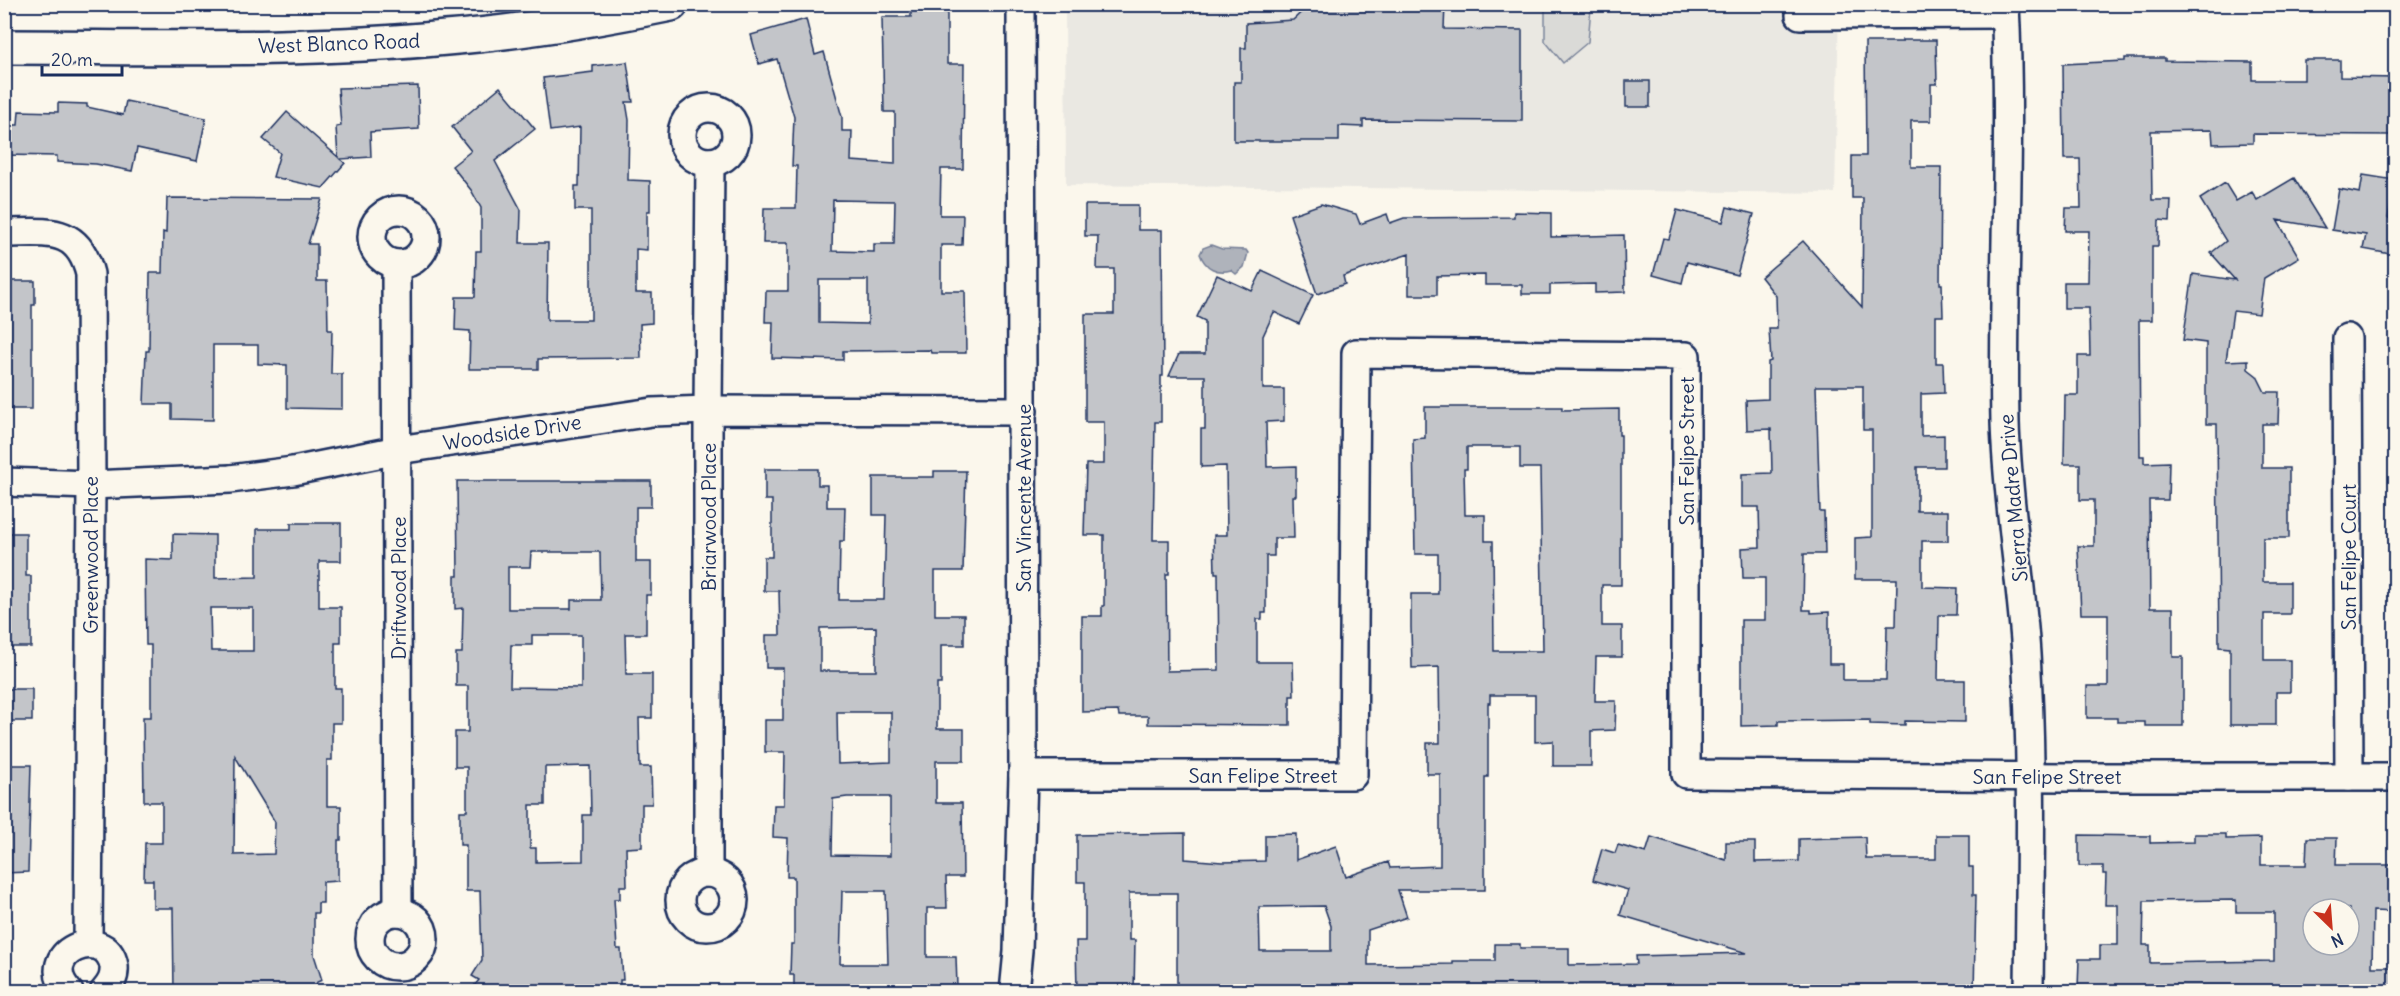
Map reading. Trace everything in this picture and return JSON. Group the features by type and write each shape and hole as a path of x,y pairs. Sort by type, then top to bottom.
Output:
{"main road":[{"name":"West Blanco Road","path":"4,47 292,47 446,38 609,16 671,4"}],"street":[{"name":"San Vincente Avenue","path":"1014,992 1023,775 1022,4"},
{"path":"1800,15 2005,9"},
{"name":"Sierra Madre Drive","path":"2005,9 2008,157 2005,422 2026,655 2031,777 2029,992"},
{"name":"Briarwood Place","path":"708,873 708,410 711,162"},
{"name":"Greenwood Place","path":"4,233 54,233 63,236 78,246 90,274 88,944"},
{"name":"Driftwood Place","path":"396,264 399,912"},
{"name":"San Felipe Court","path":"2347,338 2349,777"},
{"name":"San Felipe Street","path":"1023,775 1353,775 1356,353 1686,356 1686,774 2396,777"},
{"name":"Woodside Drive","path":"4,482 91,484 230,479 293,471 398,450 652,412 708,410 1023,411"},
{"path":"69,992 63,984 60,966 69,951 77,946 88,944 102,948 113,962 113,979 104,992"}],"shaded area":[{"path":"1588,4 1591,7 1588,42 1563,63 1545,41 1545,5"},
{"path":"1065,5 1839,5 1835,193 1066,185"},
{"path":"1211,245 1222,249 1246,250 1248,253 1244,267 1236,274 1231,270 1212,269 1200,254 1203,248"}],"building":[{"path":"911,4 947,4 947,64 964,64 963,169 941,169 940,215 963,215 962,245 941,245 941,291 965,291 966,353 931,353 930,350 843,351 843,360 772,358 773,322 765,322 766,291 788,291 788,243 763,243 764,208 796,208 797,166 792,166 794,117 777,59 759,64 751,35 806,19 815,55 824,52 842,117 842,131 852,131 851,161 895,164 895,112 884,112 882,17 911,17","holes":["833,200 895,201 894,244 874,244 874,252 832,251","819,280 868,280 868,324 819,323"]},
{"path":"1310,4 1445,4 1444,29 1522,30 1522,121 1363,120 1363,127 1339,126 1339,141 1234,141 1234,82 1241,82 1241,48 1246,48 1246,23 1293,20"},
{"path":"1902,40 1936,40 1937,84 1931,84 1931,121 1911,121 1911,167 1941,167 1940,284 1942,284 1943,316 1936,316 1936,363 1943,363 1944,393 1921,394 1921,436 1944,435 1944,467 1917,467 1917,511 1948,511 1948,541 1922,541 1922,587 1957,588 1956,615 1939,615 1938,680 1965,680 1965,722 1905,721 1905,725 1870,724 1870,720 1778,721 1778,725 1741,726 1741,620 1765,620 1765,578 1743,578 1742,548 1760,547 1759,507 1742,507 1742,474 1772,473 1771,429 1747,430 1746,400 1768,399 1768,362 1771,361 1769,329 1777,329 1776,296 1761,277 1803,241 1862,307 1863,198 1852,198 1852,156 1866,156 1865,42 1902,42","holes":["1816,386 1863,386 1863,430 1872,430 1872,537 1855,538 1855,579 1897,579 1896,626 1887,626 1886,680 1843,680 1843,664 1829,664 1829,612 1811,613 1811,610 1803,610 1804,554 1825,554 1824,512 1820,512"]},
{"path":"2125,58 2252,62 2252,80 2304,80 2304,60 2340,60 2340,77 2396,78 2396,110 2392,110 2392,135 2253,134 2253,143 2213,144 2212,130 2151,131 2152,200 2171,200 2170,221 2159,220 2158,246 2152,246 2152,320 2139,320 2140,456 2144,456 2144,463 2169,462 2168,500 2149,500 2150,608 2173,608 2173,657 2183,657 2183,726 2145,726 2145,722 2117,722 2117,718 2087,718 2087,686 2108,686 2108,614 2081,614 2078,546 2094,546 2094,500 2080,500 2080,464 2064,464 2065,395 2078,395 2078,356 2090,356 2089,308 2064,308 2064,282 2088,282 2089,231 2065,231 2066,208 2081,208 2080,159 2064,159 2063,64 2125,61"},
{"path":"627,62 633,102 626,102 629,120 628,180 650,181 647,250 636,249 636,293 652,293 652,323 640,324 641,358 538,359 538,369 469,369 470,331 455,330 456,297 475,297 476,251 481,251 481,208 471,190 452,166 471,151 452,127 500,87 535,129 495,161 521,210 520,243 548,243 547,320 591,320 591,210 575,210 575,186 579,186 580,127 550,131 543,78 593,72 593,66"},
{"path":"1626,81 1650,81 1650,107 1626,107"},
{"path":"418,86 419,129 370,132 371,157 340,159 345,163 323,188 273,177 280,153 263,139 287,112 338,157 336,127 341,126 338,88"},
{"path":"126,101 206,118 197,161 137,148 132,171 96,164 57,162 57,156 4,155 4,125 18,125 19,111 58,112 58,103 87,104 87,107 123,115"},
{"path":"2363,175 2395,180 2388,218 2396,219 2396,255 2363,249 2366,235 2332,230 2339,189 2360,193"},
{"path":"2294,178 2325,228 2277,220 2299,257 2264,278 2259,314 2233,311 2226,361 2248,360 2248,369 2257,376 2265,392 2279,392 2278,424 2262,424 2262,468 2289,468 2289,538 2263,538 2263,582 2290,582 2290,614 2264,614 2264,660 2290,660 2290,692 2276,692 2276,725 2230,725 2230,648 2219,647 2217,424 2206,424 2206,343 2183,340 2193,274 2235,280 2211,253 2226,241 2200,199 2225,183 2236,201 2252,192 2257,200"},
{"path":"167,198 322,199 308,244 317,244 317,281 327,281 328,330 332,330 331,374 342,374 342,409 287,408 287,365 258,364 258,345 213,345 213,420 172,419 172,404 144,404 146,351 149,351 150,273 162,273"},
{"path":"1321,204 1356,214 1360,224 1387,214 1390,223 1404,218 1514,217 1514,212 1551,213 1551,237 1624,235 1625,292 1595,293 1595,284 1550,285 1550,294 1522,294 1522,285 1485,285 1485,275 1437,276 1437,295 1409,295 1409,254 1343,276 1345,284 1317,294 1290,215"},
{"path":"1085,205 1138,205 1138,230 1162,230 1163,376 1161,376 1161,422 1155,422 1153,540 1169,540 1169,574 1166,574 1167,671 1219,670 1218,573 1215,573 1214,535 1227,535 1226,466 1201,467 1201,429 1205,429 1205,376 1169,376 1179,354 1205,354 1205,321 1197,317 1217,275 1252,291 1262,271 1313,295 1299,324 1274,312 1263,336 1263,389 1284,389 1284,421 1266,422 1267,467 1296,466 1296,496 1293,496 1294,538 1274,538 1274,556 1266,556 1266,613 1262,613 1262,619 1257,619 1257,662 1293,662 1294,696 1290,696 1290,725 1148,724 1148,716 1119,716 1118,711 1082,712 1082,616 1102,616 1102,606 1104,606 1104,535 1084,535 1086,464 1104,464 1104,422 1085,422 1085,314 1114,314 1114,269 1097,269 1098,236 1085,236"},
{"path":"1727,207 1754,214 1737,275 1687,262 1682,283 1653,275 1663,238 1669,239 1677,210 1723,222"},
{"path":"4,281 35,281 35,305 32,305 32,409 4,409"},
{"path":"1425,407 1619,409 1621,585 1602,585 1602,626 1622,626 1622,657 1596,657 1595,701 1616,701 1615,730 1591,731 1591,766 1553,766 1553,741 1535,742 1535,695 1490,695 1490,703 1488,703 1488,777 1485,777 1485,890 1398,890 1407,917 1368,930 1368,965 1495,961 1495,944 1520,944 1520,948 1569,948 1569,965 1637,964 1636,956 1747,953 1620,915 1628,890 1593,880 1602,849 1615,853 1618,845 1646,853 1651,837 1726,860 1726,842 1755,842 1755,862 1799,861 1799,839 1865,837 1866,859 1936,859 1936,835 1969,835 1969,867 1973,867 1973,895 1976,895 1974,992 1177,992 1177,893 1129,893 1129,940 1135,940 1134,992 1077,992 1076,941 1085,941 1085,882 1077,882 1077,835 1185,833 1185,859 1222,862 1265,861 1265,835 1296,834 1296,860 1336,846 1346,877 1388,862 1390,868 1440,866 1440,774 1427,774 1427,743 1440,743 1439,667 1412,668 1411,594 1438,594 1438,554 1415,554 1413,439 1425,438","holes":["1467,447 1520,447 1520,468 1540,468 1543,651 1494,651 1493,541 1485,541 1485,515 1465,515 1464,469 1467,469","1324,906 1331,926 1331,951 1260,951 1259,907"]},
{"path":"765,469 818,469 818,485 827,485 827,507 845,507 844,541 840,541 839,600 884,600 886,515 873,515 873,477 934,477 934,471 966,471 963,571 935,571 935,615 964,615 964,645 941,645 941,684 937,684 937,729 964,729 964,761 936,761 936,803 962,803 963,877 946,877 947,908 927,908 927,957 956,957 957,986 850,987 850,992 794,988 794,975 790,975 791,944 794,944 794,877 787,877 788,838 773,837 774,805 784,805 785,752 765,752 765,720 783,720 783,668 766,668 766,635 780,635 779,591 764,591 764,557 772,557 772,500 765,500","holes":["876,627 876,671 820,671 820,628","837,712 891,712 891,762 838,764","890,797 890,856 832,855 833,799","842,891 886,891 888,964 840,964"]},
{"path":"457,481 651,481 651,507 636,507 636,562 651,562 651,595 646,595 646,634 625,634 626,674 652,674 652,718 639,718 640,767 651,767 652,804 642,804 642,847 626,848 627,886 620,886 620,899 614,899 617,949 621,949 623,980 620,980 620,992 469,992 479,980 472,976 482,960 480,891 466,891 466,845 460,845 460,811 467,811 467,767 455,767 455,732 468,732 468,686 456,686 456,653 462,653 463,608 455,609 455,576 458,576","holes":["531,552 600,552 601,600 571,600 571,609 508,609 508,567 530,567","532,635 581,635 581,688 510,687 511,645 532,645","590,766 591,815 583,815 583,861 536,862 536,848 530,848 530,805 545,805 545,767"]},
{"path":"291,523 341,523 341,561 319,561 319,607 341,607 341,643 335,643 335,688 341,688 341,723 332,723 332,760 327,760 327,806 341,806 341,840 338,840 338,881 323,882 323,903 318,903 318,913 314,913 314,955 322,980 317,982 314,992 174,992 173,908 153,908 153,880 144,880 145,843 162,843 162,802 144,802 143,717 151,717 151,645 146,645 145,559 173,560 173,534 215,535 215,578 257,577 257,529 291,529","holes":["210,608 253,608 253,651 211,651","235,756 275,822 274,854 234,855"]},
{"path":"4,533 26,533 26,576 31,576 31,647 4,647"},
{"path":"4,689 32,689 32,721 4,721"},
{"path":"4,765 31,765 28,872 4,873"},
{"path":"2194,834 2226,834 2226,839 2261,838 2261,865 2306,865 2307,838 2337,838 2336,865 2396,865 2396,912 2373,911 2372,967 2396,967 2396,992 2100,992 2100,989 2078,989 2079,959 2100,959 2100,945 2118,945 2118,905 2105,905 2106,874 2103,874 2103,866 2079,866 2079,835 2150,836 2150,843 2194,842","holes":["2236,900 2236,912 2274,912 2274,961 2150,963 2150,945 2143,945 2144,901"]}]}
